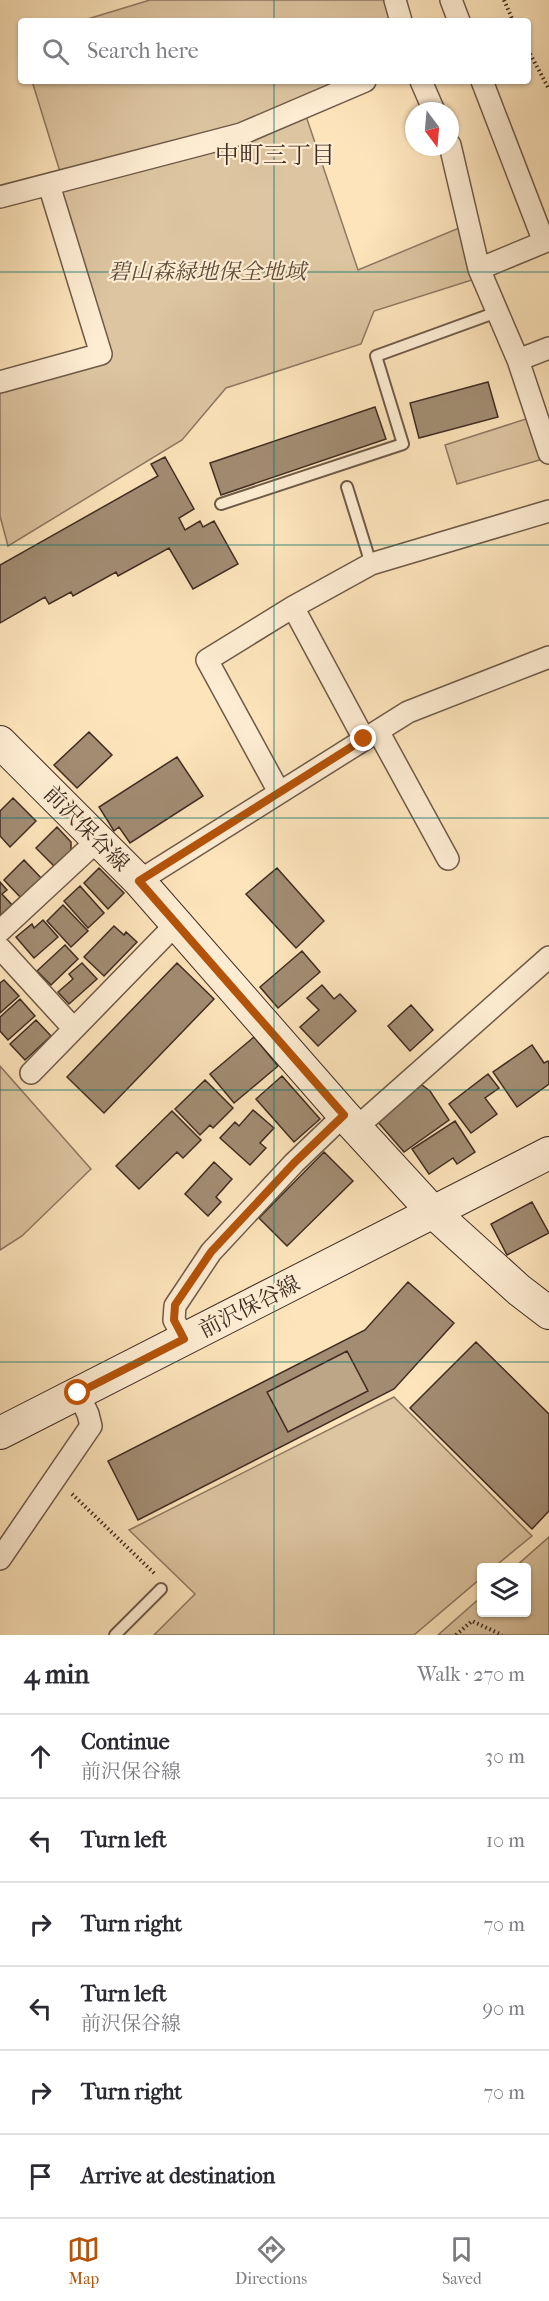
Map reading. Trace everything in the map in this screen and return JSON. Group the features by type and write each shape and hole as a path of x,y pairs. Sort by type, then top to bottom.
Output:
{"main road":[{"name":"前沢保谷線","path":"0,742 139,881 434,1213 519,1290 549,1313"},
{"name":"前沢保谷線","path":"0,1433 549,1154"}],"street":[{"path":"395,0 400,18"},
{"path":"451,0 458,18"},
{"path":"0,197 242,134 358,84"},
{"path":"422,84 430,102"},
{"path":"479,268 544,242 483,84"},
{"path":"453,156 479,268 518,360 549,453"},
{"path":"0,382 100,354 49,184"},
{"path":"518,360 549,348"},
{"path":"279,792 207,660 293,607 371,564 549,511"},
{"path":"293,607 448,859"},
{"path":"139,881 408,712 549,657"},
{"path":"0,931 98,840"},
{"path":"31,1073 176,924"},
{"path":"0,948 74,1029"},
{"path":"184,1339 174,1320 175,1305 211,1252 294,1163 350,1121 549,957"},
{"path":"0,1559 91,1426 78,1393"}],"lane":[{"path":"221,504 403,444 376,356 497,312"},
{"path":"347,487 371,564"},
{"path":"115,1635 160,1589"}],"path":[{"path":"504,0 512,18"},
{"path":"531,56 549,89"},
{"path":"67,1489 157,1576"},
{"path":"456,1635 472,1621 502,1635"}],"green space":[{"path":"150,0 391,0 396,18 91,18"},
{"path":"33,84 343,84 236,130 61,175"},
{"name":"碧山森緑地保全地域","path":"306,116 358,270 459,228 475,279 374,311 361,344 226,388 182,440 8,546 0,516 0,389 108,359 57,189"},
{"path":"529,418 543,459 457,484 445,445"},
{"path":"0,1066 91,1169 22,1236 0,1250"},
{"path":"394,1397 532,1536 499,1563 477,1563 477,1581 414,1635 154,1635 195,1594 129,1530"},
{"path":"549,1537 549,1635 438,1635 477,1601 477,1617 531,1617 531,1563 520,1563"}],"shaded area":[{"path":"347,1351 368,1391 288,1432 267,1392"}],"building":[{"path":"488,382 498,417 419,438 410,403"},
{"path":"375,407 386,439 221,495 210,463"},
{"path":"165,457 194,509 179,518 185,530 200,521 203,527 214,521 238,564 193,589 169,548 118,576 116,572 73,596 71,592 49,604 45,597 0,623 0,565 158,476 151,464"},
{"path":"89,732 112,755 77,788 54,765"},
{"path":"177,757 203,796 130,843 119,827 114,831 99,807"},
{"path":"13,798 36,821 10,847 0,836 0,811"},
{"path":"57,827 71,842 71,852 55,867 36,848"},
{"path":"24,860 43,880 22,899 4,880"},
{"path":"99,868 124,893 108,909 84,883"},
{"path":"277,868 324,921 296,948 246,894"},
{"path":"0,882 7,890 2,894 13,906 0,918"},
{"path":"80,886 104,913 88,928 64,901"},
{"path":"63,905 88,931 71,947 47,921"},
{"path":"43,920 58,937 34,958 16,937 32,924 34,928"},
{"path":"114,926 124,935 126,932 137,942 104,976 84,957"},
{"path":"65,945 78,959 51,985 37,971"},
{"path":"302,951 320,972 278,1008 260,987"},
{"path":"82,963 97,979 69,1004 58,992 73,979 69,974"},
{"path":"177,963 214,999 104,1113 67,1077"},
{"path":"4,980 19,996 0,1013 0,983"},
{"path":"322,985 334,999 340,994 356,1011 318,1046 300,1027 319,1010 307,998"},
{"path":"20,999 35,1016 8,1040 0,1031 0,1017"},
{"path":"411,1005 433,1030 410,1051 388,1026"},
{"path":"36,1020 51,1036 25,1060 10,1044"},
{"path":"254,1037 278,1066 234,1103 210,1074"},
{"path":"532,1045 544,1063 548,1061 549,1063 549,1084 517,1107 493,1072"},
{"path":"488,1074 499,1088 485,1098 497,1114 471,1133 449,1104"},
{"path":"282,1076 320,1119 294,1142 256,1099"},
{"path":"205,1080 233,1108 213,1128 210,1125 200,1135 175,1109"},
{"path":"418,1082 430,1091 449,1120 404,1152 377,1121"},
{"path":"253,1110 274,1128 260,1143 266,1148 250,1165 220,1138 235,1122 239,1126"},
{"path":"172,1111 201,1140 183,1158 177,1152 139,1189 116,1166"},
{"path":"455,1121 475,1152 457,1164 453,1158 429,1174 412,1149"},
{"path":"324,1152 353,1181 287,1246 259,1218"},
{"path":"214,1162 232,1179 216,1197 221,1202 208,1216 185,1194"},
{"path":"532,1202 549,1233 507,1255 491,1224"},
{"path":"408,1282 454,1323 394,1389 138,1520 108,1461 365,1330","holes":["347,1351 368,1391 288,1432 267,1392"]},
{"path":"476,1342 549,1414 549,1511 532,1529 410,1408"}],"district":[{"name":"中町三丁目","path":"275,155"}],"route":[{"path":"78,1393 184,1339 174,1320 175,1305 211,1252 294,1163 344,1115 139,881 364,739"}]}
